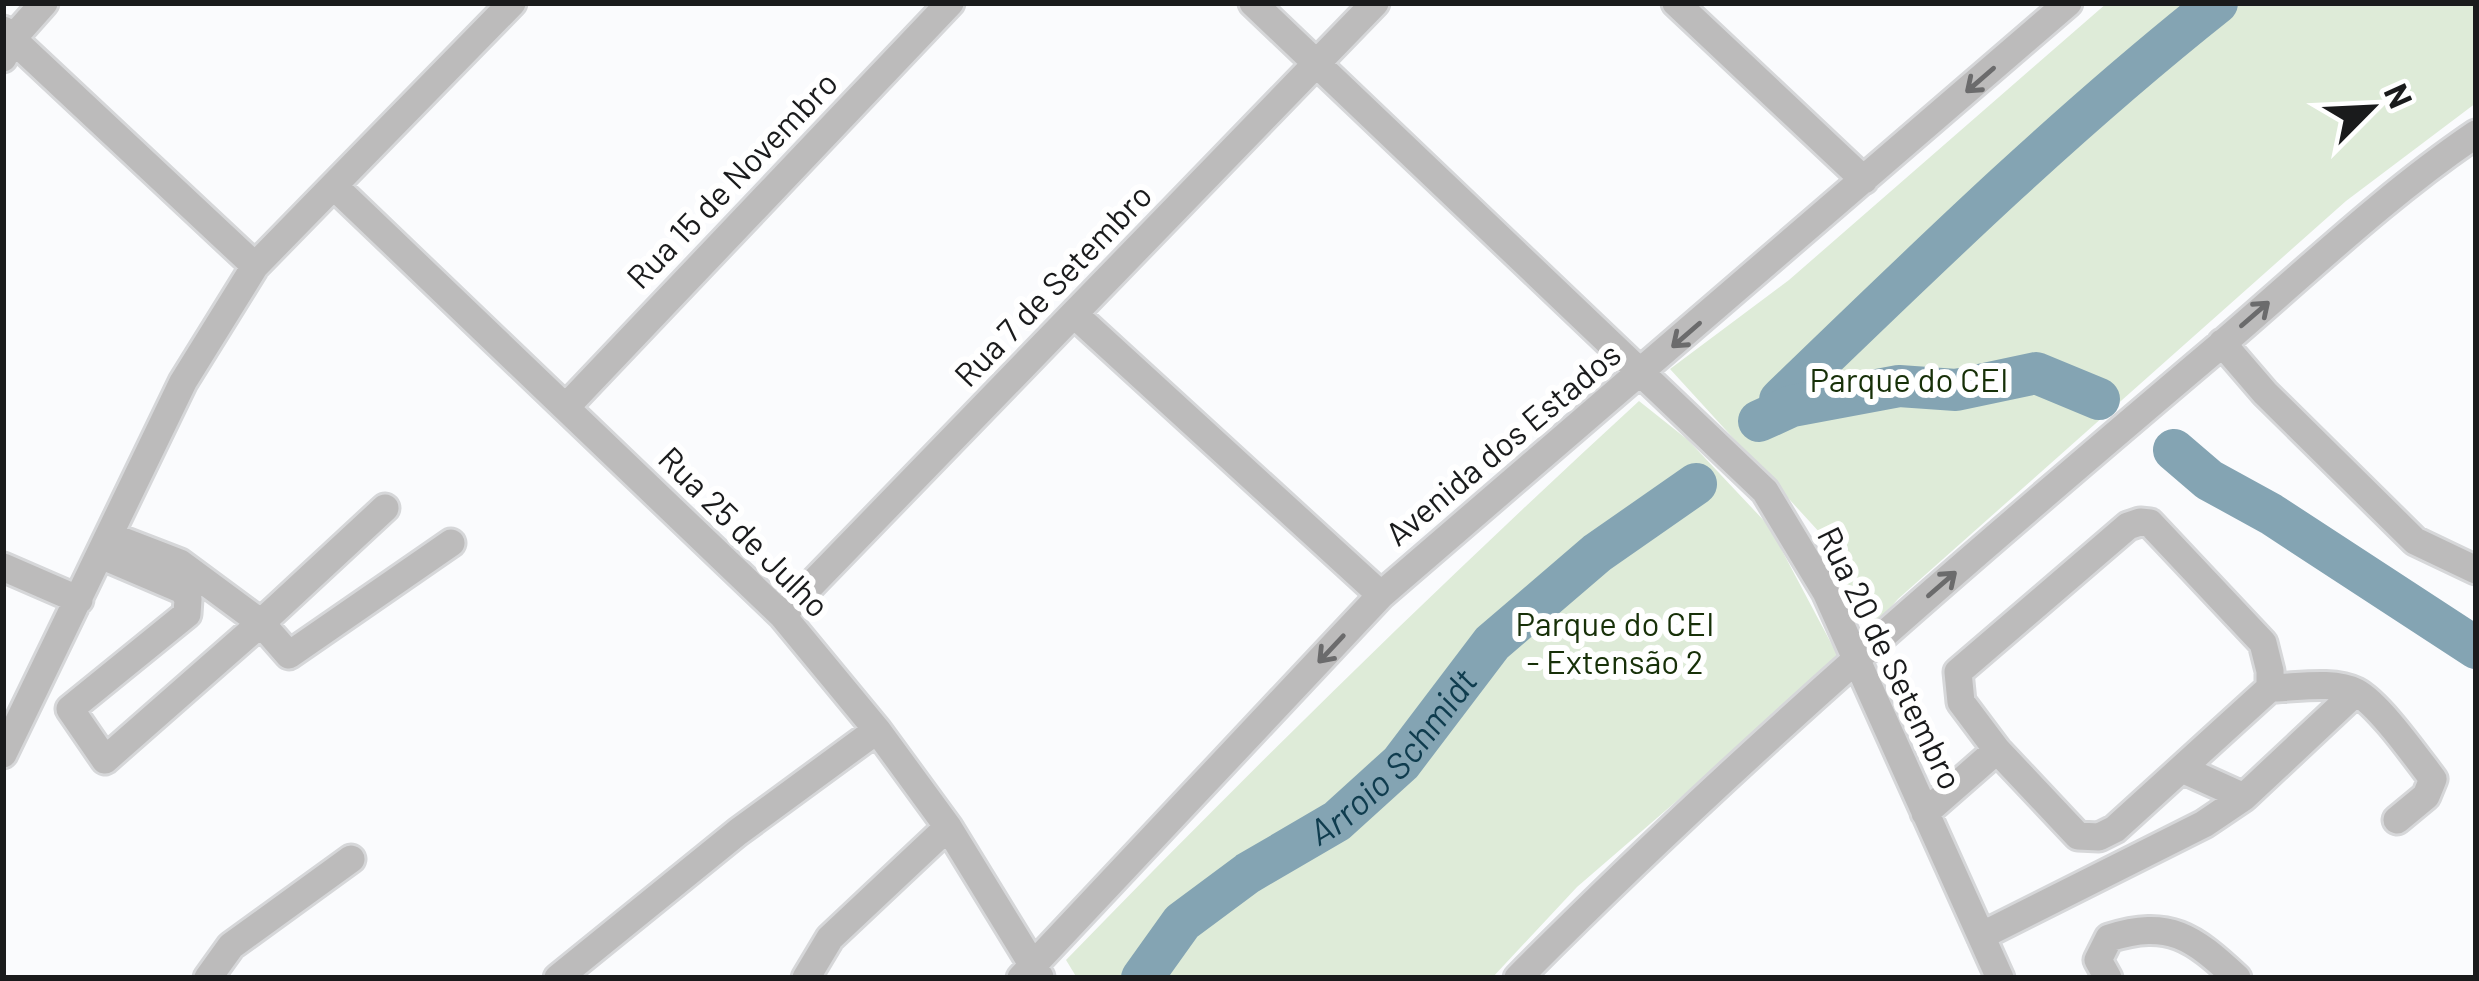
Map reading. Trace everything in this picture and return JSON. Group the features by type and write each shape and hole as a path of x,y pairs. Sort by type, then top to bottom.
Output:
{"street":[{"path":"44,3 6,42 255,266"},
{"path":"3,754 183,382 255,266 512,3"},
{"name":"Rua 15 de Novembro","path":"566,407 950,3"},
{"name":"Rua 20 de Setembro","path":"1253,3 1765,491 1826,592 2000,978"},
{"name":"Rua 7 de Setembro","path":"782,615 1375,3"},
{"path":"1676,3 1864,180"},
{"name":"Avenida dos Estados","path":"1032,974 1381,595 2068,3"},
{"path":"1518,978 1599,896 1854,661 2298,276 2476,134"},
{"name":"Rua 25 de Julho","path":"335,187 782,615 877,730 948,827 1032,974"},
{"path":"1075,315 1381,595"},
{"path":"2222,344 2265,393 2416,541 2476,570"},
{"path":"105,545 183,590 188,598 187,614 70,710 106,760 385,508"},
{"path":"2270,688 2263,644 2150,523 2140,522 2128,526 1958,672 1960,702 1997,750 2078,836 2099,837 2115,830 2270,688 2328,687 2356,692 2395,730 2432,779 2426,796 2397,820"},
{"path":"105,545 180,563 260,622 289,655 451,544"},
{"path":"3,566 79,600"},
{"path":"52,657 94,689"},
{"path":"1981,936 2204,824 2244,797 2356,692"},
{"path":"558,978 738,832 877,730"},
{"path":"1924,813 1997,750"},
{"path":"2182,769 2244,797"},
{"path":"806,978 830,938 948,827"},
{"path":"208,978 230,946 351,859"},
{"path":"2108,978 2098,960 2109,938 2141,928 2177,933 2204,947 2237,978"}],"green space":[{"name":"Parque do CEI","path":"2107,3 2476,3 2476,103 2346,201 1898,599 1870,631 1821,534 1670,369 1789,280"},
{"name":"Parque do CEI - Extensão 2","path":"1639,401 1688,440 1769,526 1840,660 1577,887 1492,978 1077,978 1066,960 1349,676"}],"waterway":[{"name":"Arroio Schmidt","path":"1780,400 2048,147 2217,3"},
{"path":"1759,421 1792,406 1899,386 1956,390 2036,373 2099,399"},
{"path":"2174,450 2209,480 2271,514 2476,648"},
{"name":"Arroio Schmidt","path":"1142,978 1182,922 1248,873 1337,821 1401,763 1492,643 1597,553 1696,484"}]}
